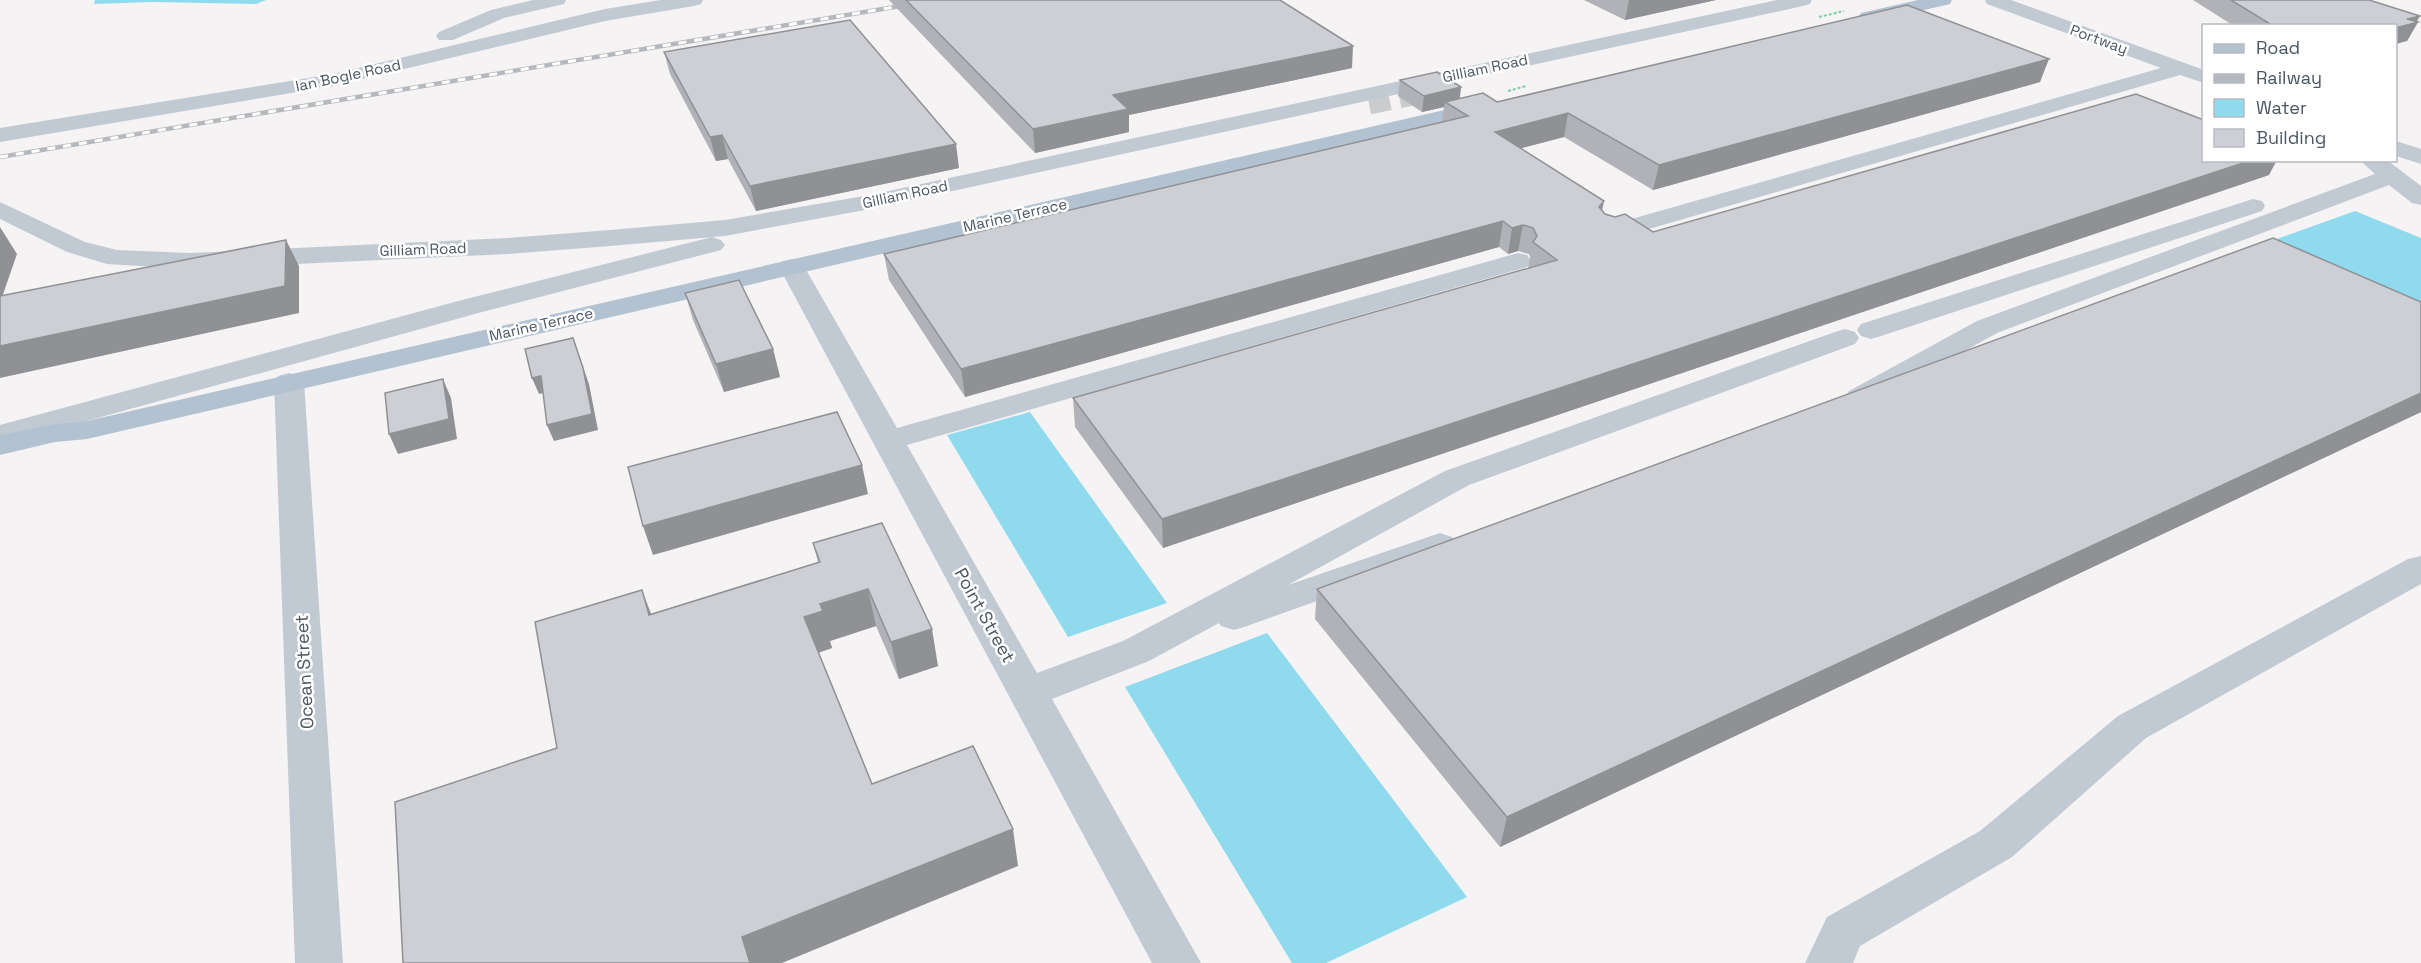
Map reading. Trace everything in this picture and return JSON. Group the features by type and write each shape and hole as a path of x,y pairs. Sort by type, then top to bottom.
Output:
{"main road":[{"path":"1850,22 1942,0"},
{"name":"Marine Terrace","path":"0,446 55,433 87,430 1513,100"},
{"name":"Marine Terrace","path":"0,457 66,440 87,430"}],"street":[{"name":"Ian Bogle Road","path":"0,135 278,89 388,66 605,15 694,0"},
{"name":"Gilliam Road","path":"0,209 76,247 116,258 190,261 508,246 725,228 870,202 1803,0"},
{"name":"Portway","path":"1994,0 2202,76"},
{"path":"527,33 518,26 529,17 566,1"},
{"path":"388,66 422,47 498,14 566,1"},
{"path":"1437,90 1557,62 1652,33"},
{"path":"1609,233 2180,69"},
{"path":"700,249 1369,105"},
{"path":"2397,148 2421,157"},
{"path":"1136,651 1457,478 1858,334 2339,178 2382,168 2421,180"},
{"path":"2382,168 2421,198"},
{"path":"1857,399 1987,327 2382,168"},
{"path":"0,435 460,309 700,249 870,202"},
{"path":"888,440 1518,261"},
{"name":"Point Street","path":"792,267 1177,963"},
{"name":"Ocean Street","path":"289,382 319,963"},
{"path":"1028,693 1136,651 1473,533"},
{"path":"1829,963 1843,932 1996,844 2132,727 2421,568"}],"water":[{"path":"95,0 266,0 256,4 153,2 94,4"},
{"path":"2355,211 2421,238 2421,326 2249,249"},
{"path":"1030,412 1167,603 1068,637 947,435"},
{"path":"1267,633 1467,897 1326,963 1292,963 1125,687"}],"building":[{"path":"906,0 1280,0 1353,46 1113,95 1128,109 1033,129"},
{"path":"2231,0 2369,0 2420,16 2407,19 2418,22 2397,28 2397,24 2270,24"},
{"path":"1907,5 2049,59 1659,165 1568,113 1495,132 1604,201 1599,207 1605,214 1615,217 1625,214 1653,232 2136,94 2202,119 2202,162 2246,162 1162,519 1073,398 1557,260 1533,242 1537,236 1533,228 1523,225 1512,228 1503,221 961,369 884,254 1468,116 1445,102 1483,93 1497,102"},
{"path":"850,20 956,144 750,186 722,135 710,137 664,52"},
{"path":"1437,72 1461,87 1424,96 1400,80"},
{"path":"2273,238 2421,302 2421,393 1507,817 1317,589"},
{"path":"286,240 285,286 0,346 0,296"},
{"path":"739,280 773,349 716,364 685,293"},
{"path":"573,338 583,368 592,414 547,425 541,376 532,378 525,349"},
{"path":"443,379 449,419 389,434 385,393"},
{"path":"837,412 862,465 643,526 628,467"},
{"path":"882,523 932,629 891,642 868,589 820,604 823,611 804,617 872,784 973,746 1013,829 742,937 750,963 403,963 395,802 557,748 535,622 642,590 649,615 820,562 813,543"}],"tunnel":[{"path":"1369,104 1437,90"}],"railway":[{"path":"0,157 936,0"}]}
